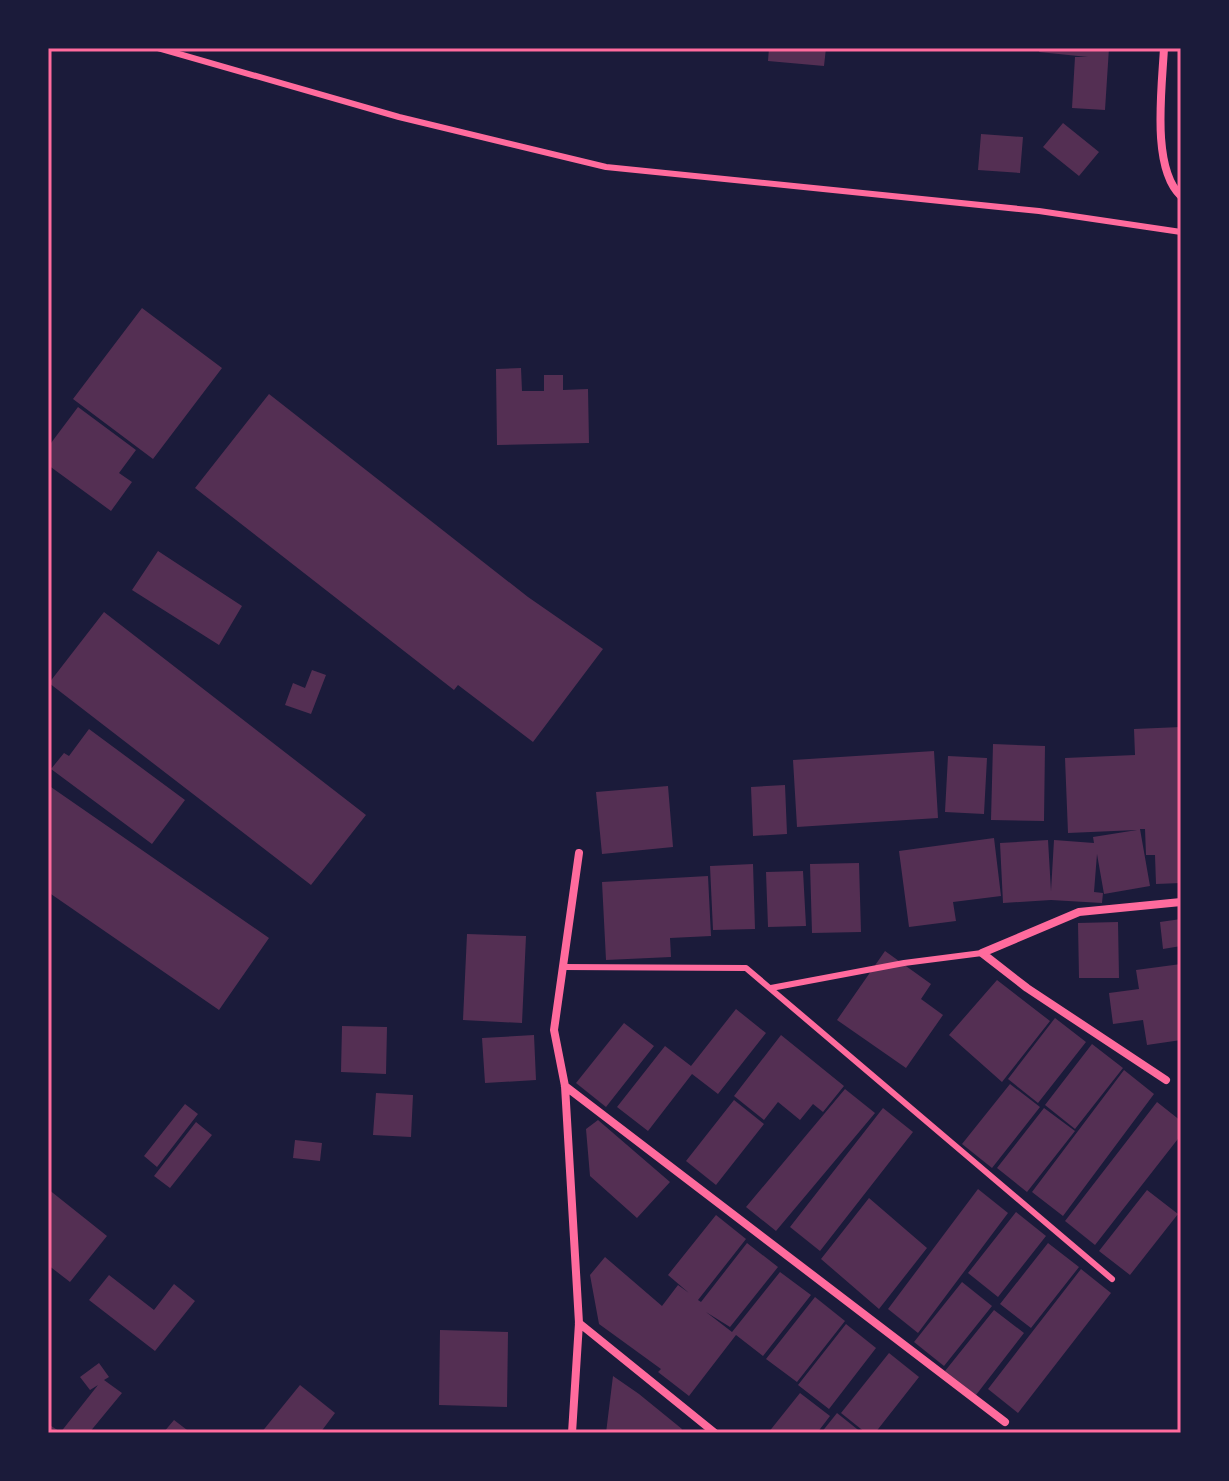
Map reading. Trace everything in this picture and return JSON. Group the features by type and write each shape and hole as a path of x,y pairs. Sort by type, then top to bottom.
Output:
{"street":[{"path":"1164,48 1160,122 1169,185 1181,196"},
{"path":"572,1433 579,1323 565,1086 554,1030 579,853"},
{"path":"1166,1080 1027,988 982,953 1079,912 1181,902"},
{"path":"565,1086 1005,1422"},
{"path":"579,1323 715,1433"}],"lane":[{"path":"158,48 399,117 606,167 1039,211 1181,232"},
{"path":"771,988 982,953"},
{"path":"563,967 746,968 1112,1279"}],"building":[{"path":"769,48 826,48 824,66 768,61"},
{"path":"1040,48 1109,48 1105,110 1072,108 1075,57 1088,57 1039,52"},
{"path":"1063,123 1099,152 1079,176 1043,147"},
{"path":"981,134 1023,137 1020,173 978,170"},
{"path":"142,308 222,368 153,459 73,399"},
{"path":"521,368 522,391 544,391 544,375 563,375 563,390 588,389 589,443 497,445 496,369"},
{"path":"269,394 528,597 603,649 533,742 458,685 454,690 195,488"},
{"path":"78,407 136,450 119,473 132,482 111,511 48,465 48,447"},
{"path":"158,551 242,606 219,645 132,590"},
{"path":"104,612 366,815 311,885 49,683"},
{"path":"312,670 326,675 311,714 285,705 293,683 305,688"},
{"path":"1181,727 1181,883 1156,884 1155,855 1146,855 1145,829 1140,829 1150,886 1104,894 1097,854 1094,892 1103,893 1102,903 1051,900 1003,903 1000,843 1048,840 1051,891 1054,840 1094,843 1093,837 1137,830 1068,833 1065,758 1135,755 1134,729"},
{"path":"89,729 185,800 152,844 51,769 64,753 69,756"},
{"path":"993,744 1045,746 1044,821 991,820"},
{"path":"934,751 938,818 797,827 793,760"},
{"path":"948,756 987,758 984,814 945,812"},
{"path":"48,785 269,938 219,1010 48,892"},
{"path":"785,785 787,834 753,836 751,787"},
{"path":"668,786 673,847 602,854 596,792"},
{"path":"994,838 1001,896 953,902 956,921 909,927 899,851"},
{"path":"859,863 861,932 812,933 810,864"},
{"path":"753,864 755,929 713,930 710,866"},
{"path":"803,871 806,926 768,927 766,872"},
{"path":"708,876 711,936 670,938 671,957 606,960 602,882"},
{"path":"1181,919 1181,946 1163,949 1160,922"},
{"path":"1118,922 1119,978 1079,978 1078,923"},
{"path":"467,934 526,936 522,1023 463,1020"},
{"path":"885,951 931,984 921,999 943,1015 906,1068 837,1020"},
{"path":"1181,964 1181,1040 1147,1045 1143,1020 1113,1024 1109,993 1139,989 1136,970"},
{"path":"997,980 1050,1021 1002,1082 949,1035"},
{"path":"736,1009 766,1033 718,1094 692,1074 648,1131 617,1107 665,1046 691,1066"},
{"path":"1055,1018 1086,1042 1038,1103 1008,1079"},
{"path":"624,1023 654,1046 606,1107 576,1083"},
{"path":"342,1026 387,1027 386,1074 341,1072"},
{"path":"534,1035 536,1080 485,1083 482,1038"},
{"path":"781,1035 844,1086 823,1112 813,1104 800,1120 778,1102 764,1120 734,1096"},
{"path":"1092,1044 1123,1068 1075,1129 1045,1105"},
{"path":"1124,1070 1154,1094 1063,1216 1032,1192"},
{"path":"1010,1084 1040,1107 992,1168 962,1144"},
{"path":"845,1089 875,1113 776,1231 746,1207"},
{"path":"376,1093 413,1095 411,1137 373,1135"},
{"path":"734,1100 764,1124 716,1185 686,1161"},
{"path":"1157,1102 1181,1121 1181,1135 1095,1245 1065,1221"},
{"path":"185,1104 198,1114 157,1167 144,1156"},
{"path":"883,1108 913,1132 820,1251 790,1227"},
{"path":"1044,1108 1075,1131 1027,1192 997,1168"},
{"path":"598,1120 670,1182 637,1218 590,1176 586,1129"},
{"path":"196,1122 212,1135 170,1188 154,1176"},
{"path":"295,1140 322,1143 320,1161 293,1158"},
{"path":"48,1189 107,1236 70,1282 48,1265"},
{"path":"978,1189 1008,1213 918,1333 888,1309"},
{"path":"1147,1190 1178,1214 1130,1275 1099,1251"},
{"path":"869,1198 927,1248 879,1309 821,1259"},
{"path":"1016,1212 1046,1236 998,1297 968,1273"},
{"path":"716,1215 746,1239 698,1300 701,1302 747,1243 778,1267 730,1327 706,1312 732,1332 780,1272 811,1295 763,1356 736,1335 689,1396 658,1372 661,1369 599,1324 590,1275 605,1257 662,1306 678,1285 689,1293 668,1275"},
{"path":"1048,1243 1079,1267 1031,1328 1000,1304"},
{"path":"1081,1269 1111,1293 1018,1413 988,1389"},
{"path":"109,1275 154,1310 174,1284 195,1301 155,1351 89,1300"},
{"path":"962,1282 992,1306 944,1366 914,1342"},
{"path":"815,1297 845,1321 797,1382 766,1359"},
{"path":"994,1310 1024,1333 976,1395 945,1371"},
{"path":"846,1324 876,1348 829,1409 798,1385"},
{"path":"440,1330 508,1332 507,1407 439,1405"},
{"path":"889,1353 919,1377 875,1433 866,1433 841,1413"},
{"path":"99,1363 109,1377 104,1380 122,1393 89,1433 60,1433 98,1385 90,1390 80,1377"},
{"path":"613,1376 682,1429 679,1433 606,1433"},
{"path":"300,1385 335,1413 320,1433 261,1433"},
{"path":"800,1393 830,1416 817,1433 768,1433"},
{"path":"837,1413 862,1433 821,1433"},
{"path":"174,1420 191,1433 163,1433"},
{"path":"48,1424 59,1431 58,1433 48,1433"}]}
